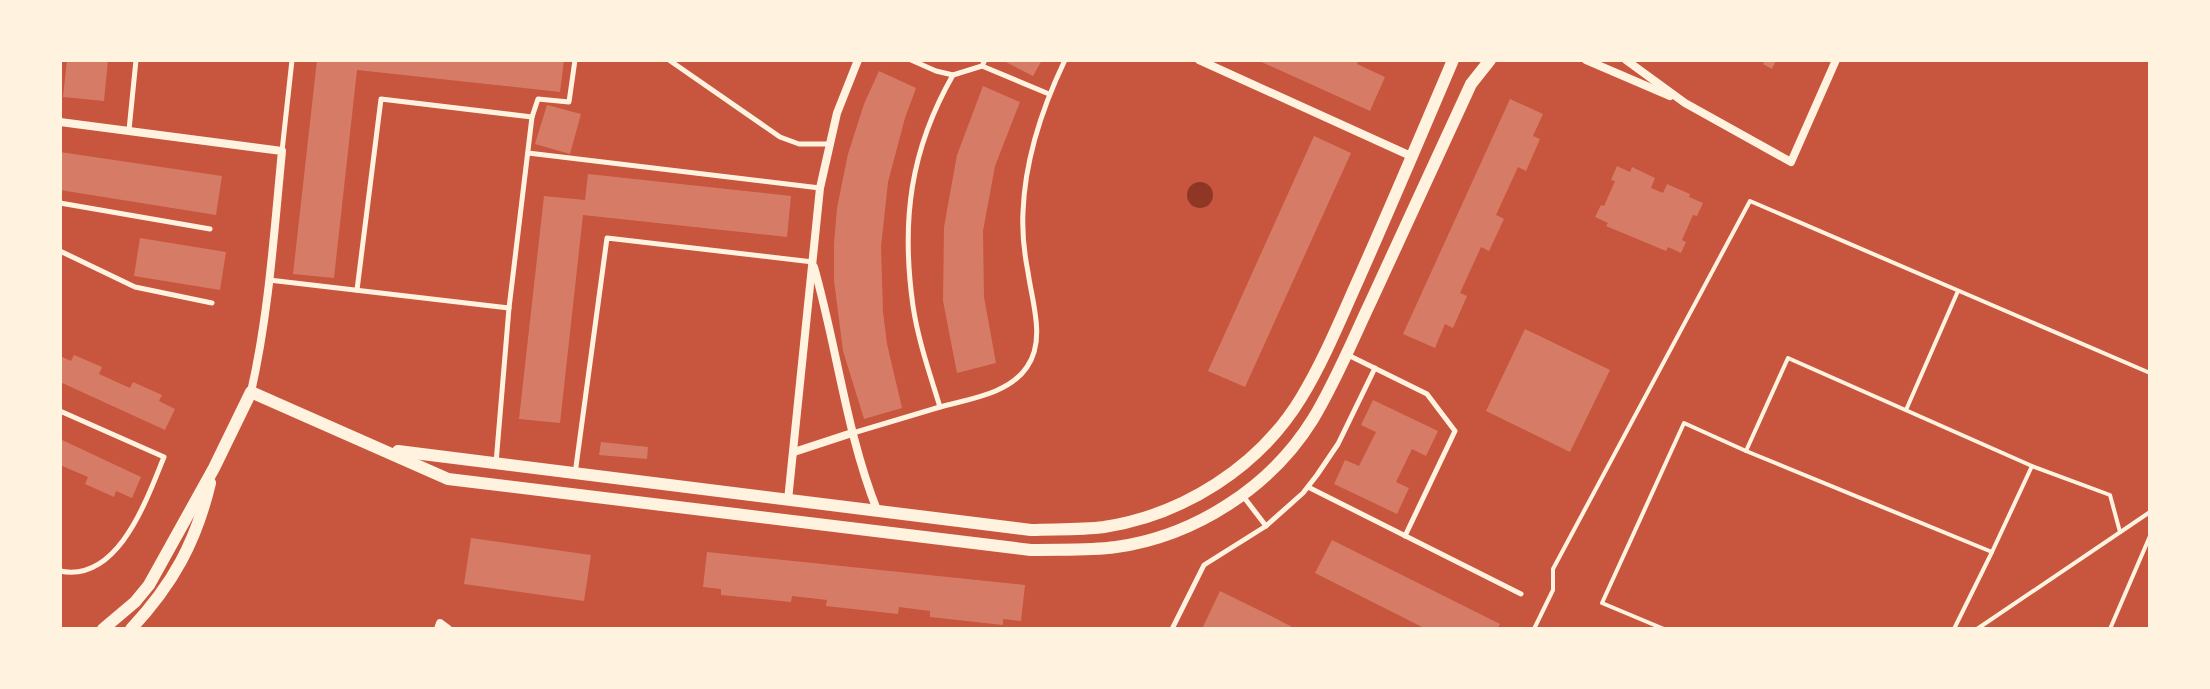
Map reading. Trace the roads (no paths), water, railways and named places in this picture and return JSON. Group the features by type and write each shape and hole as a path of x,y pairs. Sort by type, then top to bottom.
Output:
{"street":[{"path":"788,500 820,188 837,113 858,60"},
{"path":"1199,60 1413,157"},
{"path":"385,450 1031,530 1103,527 1151,516 1219,482 1250,459 1275,434 1299,400 1332,339 1453,60"},
{"path":"251,392 448,479 1031,550 1116,547 1164,536 1198,522 1242,495 1287,454 1304,432 1347,354 1471,84 1490,60"},
{"path":"1586,60 1685,103"},
{"path":"1626,60 1685,103 1791,162 1836,60"},
{"path":"60,122 282,151 269,280 251,392 214,468 149,585 135,602 103,629"},
{"path":"813,262 852,433 877,510"},
{"path":"794,452 852,433"},
{"path":"131,629 159,599 182,562 202,515 214,468"},
{"path":"438,629 440,623 448,629"}],"lane":[{"path":"129,130 136,60"},
{"path":"282,151 292,60"},
{"path":"496,464 509,308 532,117 538,99 569,102 575,60"},
{"path":"669,60 780,137 799,144 828,144"},
{"path":"911,60 953,75 983,63 1049,94"},
{"path":"852,433 1011,384 1027,368 1037,337 1024,240 1023,211 1029,159 1049,94 1065,60"},
{"path":"940,407 913,308 910,192 926,126 953,75"},
{"path":"357,290 381,99 532,117"},
{"path":"528,153 820,188"},
{"path":"60,203 210,229"},
{"path":"575,475 607,238 813,262"},
{"path":"60,251 135,287 212,303"},
{"path":"269,280 509,308"},
{"path":"1347,354 1427,394 1455,431 1405,536"},
{"path":"1172,629 1204,565 1266,526 1308,487 1338,444 1375,368"},
{"path":"60,411 164,457 135,525 119,545 104,559 83,570 75,573 60,571"},
{"path":"1308,487 1521,594"},
{"path":"1242,495 1266,526"}]}
